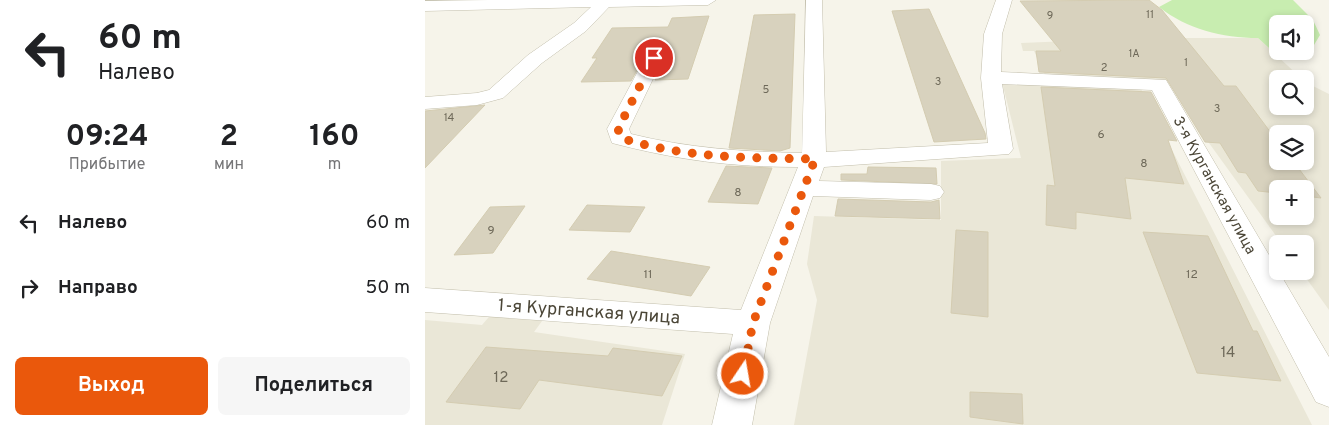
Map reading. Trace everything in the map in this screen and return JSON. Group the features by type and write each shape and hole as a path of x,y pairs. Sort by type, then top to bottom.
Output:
{"street":[{"path":"425,6 708,0"},
{"path":"732,425 753,323 808,175 814,0"},
{"path":"808,175 1001,149 991,78 993,34 1004,0"},
{"path":"425,103 477,99 496,94 535,59 580,27 605,1"},
{"path":"654,58 618,129 621,138 808,175 931,192"},
{"name":"3-я Курганская улица","path":"991,78 1159,84 1329,391"},
{"name":"1-я Курганская улица","path":"425,300 753,323"}],"shaded area":[{"path":"1142,38 1258,38 1269,48 1269,60 1282,60 1292,70 1269,70 1269,115 1314,115 1314,86 1329,94 1329,310 1307,280 1314,280 1314,235 1275,235 1209,143 1174,81 1045,75 1034,51 1023,51 1021,43"},
{"path":"1002,82 1140,87 1312,425 794,425 817,300 807,264 814,216 941,220 941,161 1021,158"},
{"path":"494,311 545,317 534,332 685,354 662,425 425,425 425,320 482,325"}],"green space":[{"path":"1172,0 1293,0 1308,15 1269,15 1269,48 1258,38 1245,38 1205,31 1170,15 1159,7"},
{"path":"1314,22 1320,35 1314,45"}],"building":[{"path":"1149,0 1162,10 1224,86 1236,86 1269,130 1269,170 1300,170 1307,180 1269,180 1269,192 1258,191 1246,173 1238,172 1220,143 1205,142 1166,78 1039,72 1036,51 1061,51 1020,1"},
{"path":"929,9 986,139 934,142 892,11"},
{"path":"795,14 790,148 780,151 729,148 754,15"},
{"path":"709,16 688,79 655,80 665,57 661,52 647,52 631,81 581,82 597,58 592,58 612,28 668,27 672,18"},
{"path":"1041,87 1151,92 1177,141 1168,140 1184,184 1125,178 1131,219 1076,212 1076,229 1046,225 1047,185 1055,186"},
{"path":"485,105 425,168 425,111"},
{"path":"726,166 772,168 758,204 708,202"},
{"path":"868,167 936,168 937,184 841,180 841,174 867,174"},
{"path":"1314,189 1321,198 1314,197"},
{"path":"838,199 931,202 939,200 940,219 835,216"},
{"path":"587,205 645,207 630,232 569,230"},
{"path":"525,206 493,253 454,255 490,207"},
{"path":"956,230 988,232 988,317 951,313"},
{"path":"1143,232 1208,236 1253,331 1257,331 1281,381 1197,373"},
{"path":"611,251 710,267 691,296 587,279"},
{"path":"486,347 608,356 613,348 682,356 662,396 539,380 520,409 446,402"},
{"path":"970,392 1022,394 1023,424 970,417"}],"route":[{"path":"654,58 618,129 621,138 639,143 715,156 815,159 753,323 743,374"}]}
